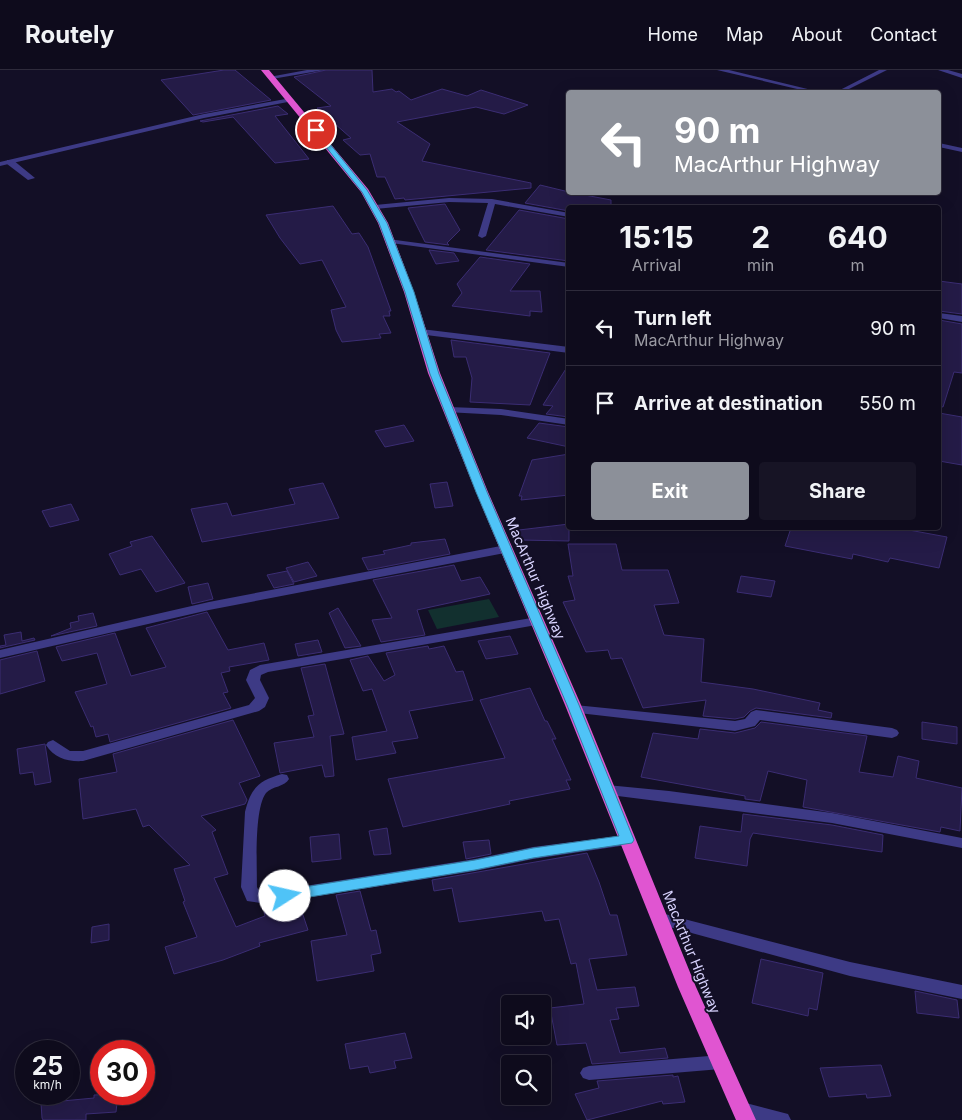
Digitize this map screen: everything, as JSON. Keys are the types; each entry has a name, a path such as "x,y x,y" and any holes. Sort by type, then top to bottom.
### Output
{"highway":[{"name":"MacArthur Highway","path":"268,74 350,172 375,207 391,241 434,374 506,549 575,709 687,987 744,1115"}],"street":[{"path":"268,74 321,70"},
{"path":"720,70 808,90"},
{"path":"843,90 884,70"},
{"path":"941,70 962,76"},
{"path":"0,164 204,116 291,100"},
{"path":"10,162 31,178"},
{"path":"421,332 566,350"},
{"path":"0,654 209,606 506,549"},
{"path":"53,745 66,756 83,756 254,708 260,704 262,698 253,680 255,673 265,668 537,621"},
{"path":"575,709 735,726 750,723 756,715 764,715 804,723 844,725 892,733"},
{"path":"282,780 267,786 259,792 254,808 249,887 253,897 267,898 475,865 533,853 627,840"},
{"path":"607,790 669,796 832,818 962,843"},
{"path":"661,919 850,969 962,992"},
{"path":"589,1073 721,1062"},
{"path":"744,1115 782,1120"}],"lane":[{"path":"941,145 962,150"},
{"path":"375,207 452,200 492,201 566,214"},
{"path":"482,236 492,201"},
{"path":"391,241 566,264"},
{"path":"941,316 962,319"},
{"path":"449,410 501,412 566,422"}],"green space":[{"path":"489,599 499,617 437,629 428,610"}],"building":[{"path":"235,70 271,100 193,115 161,80"},
{"path":"326,70 372,70 373,92 392,89 396,92 399,91 411,100 442,89 467,96 481,90 528,105 504,114 476,107 397,122 430,144 422,161 531,183 531,188 405,200 404,198 395,199 385,177 377,177 370,154 360,155 343,140 351,138 317,108 331,106 294,77"},
{"path":"278,106 288,114 275,116 309,159 275,163 233,117 200,121"},
{"path":"540,185 566,191 566,195 585,195 611,200 611,205 566,205 566,210 525,203"},
{"path":"445,204 460,230 447,243 449,245 425,242 408,208"},
{"path":"333,206 352,234 359,233 368,247 391,311 389,311 390,316 383,316 391,333 379,334 381,338 342,342 336,330 331,310 346,307 322,260 300,264 280,238 266,215"},
{"path":"519,210 566,218 566,261 486,250"},
{"path":"429,250 454,253 459,261 436,264"},
{"path":"480,257 530,264 510,291 540,291 542,312 530,311 530,316 452,306 462,293 457,284"},
{"path":"941,281 962,284 962,314 941,311"},
{"path":"941,320 962,324 962,373 954,372 943,407 941,406"},
{"path":"451,340 550,353 530,405 470,402 472,378 466,357 454,357"},
{"path":"566,369 566,417 546,414 553,406 543,405"},
{"path":"941,413 962,417 962,465 941,461"},
{"path":"539,423 566,427 566,446 527,438"},
{"path":"404,425 414,441 385,447 375,431"},
{"path":"566,454 566,495 521,500 522,496 519,496 532,460"},
{"path":"447,482 453,506 435,508 430,484"},
{"path":"323,483 339,518 202,542 191,509 227,503 232,516 295,504 289,489"},
{"path":"71,504 79,520 50,527 42,511"},
{"path":"566,524 566,530 569,530 569,541 520,540 519,530"},
{"path":"790,530 909,530 947,537 939,568 890,558 888,562 853,554 852,559 785,546"},
{"path":"152,536 185,583 156,592 141,569 120,575 109,554 132,546 130,542"},
{"path":"445,539 450,554 368,570 362,558 385,554 383,551 411,545 411,543"},
{"path":"568,544 616,544 622,570 668,570 679,603 654,605 664,635 704,639 701,682 753,689 820,703 818,710 832,713 831,718 756,708 744,717 735,719 703,716 706,700 643,708 622,658 611,659 608,650 586,652 563,602 575,600 568,576 573,576"},
{"path":"308,562 317,576 294,582 286,568"},
{"path":"454,565 461,581 480,577 490,594 417,610 425,635 381,642 372,620 392,618 373,580"},
{"path":"287,571 294,584 274,588 267,575"},
{"path":"741,576 775,581 771,597 737,592"},
{"path":"208,583 213,599 192,604 188,587"},
{"path":"338,608 361,646 345,648 329,613"},
{"path":"207,612 228,650 264,643 269,660 229,667 230,671 221,673 228,692 223,693 231,708 110,742 108,734 96,737 93,726 91,727 75,692 107,684 97,653 62,661 56,647 115,633 131,676 166,667 146,628"},
{"path":"93,613 97,626 51,636 71,628 70,623 79,621 78,616"},
{"path":"21,632 22,641 34,638 35,640 0,648 0,646 6,645 4,635"},
{"path":"510,636 518,654 486,659 478,641"},
{"path":"318,640 322,652 298,656 295,644"},
{"path":"428,646 429,649 444,646 456,672 463,671 473,700 409,711 418,738 392,742 396,753 356,760 352,737 387,731 372,689 363,691 350,660 368,656 384,681 395,675 386,653"},
{"path":"37,651 45,681 0,694 0,660"},
{"path":"325,664 344,734 330,736 334,776 325,777 322,765 280,773 274,743 314,737 308,716 314,715 301,668"},
{"path":"530,688 545,721 547,721 556,739 552,739 571,780 566,780 570,789 509,801 510,804 403,827 388,779 505,758 480,700"},
{"path":"233,720 260,776 239,783 247,800 245,804 201,816 216,830 212,832 228,874 214,878 236,927 265,916 264,912 299,903 308,930 259,943 260,946 223,960 174,974 165,947 197,937 183,902 185,901 174,869 190,865 149,825 143,827 136,809 83,819 79,779 117,772 113,754"},
{"path":"761,722 867,736 859,772 893,777 898,756 919,761 916,778 962,788 960,831 941,827 940,832 803,807 807,780 768,771 760,801 745,799 745,796 641,777 653,733 698,739 700,729 735,733 755,728"},
{"path":"922,722 957,727 957,744 922,739"},
{"path":"45,744 51,782 35,785 33,772 20,774 17,749"},
{"path":"743,814 832,825 883,835 882,852 753,833 750,839 747,866 695,858 700,826 741,832"},
{"path":"387,828 391,854 374,855 369,831"},
{"path":"339,834 341,859 312,862 310,837"},
{"path":"489,840 491,854 466,859 463,842"},
{"path":"587,853 610,915 617,915 627,955 589,959 597,990 635,987 639,1006 616,1008 619,1019 610,1020 620,1053 665,1048 668,1058 592,1064 586,1043 557,1045 551,1008 584,1004 576,963 571,964 559,919 545,921 542,911 459,922 452,888 434,891 432,880"},
{"path":"360,891 371,931 376,930 381,953 371,955 374,971 317,981 311,941 347,935 336,895"},
{"path":"109,924 109,940 91,943 92,927"},
{"path":"761,959 823,973 817,1010 809,1008 808,1016 752,1003"},
{"path":"915,991 957,1000 959,1018 917,1013"},
{"path":"405,1033 412,1058 394,1061 396,1068 370,1073 368,1066 350,1069 345,1044"},
{"path":"881,1065 891,1096 867,1098 866,1094 829,1097 820,1068"},
{"path":"673,1075 673,1077 678,1076 685,1102 663,1104 662,1101 587,1120 575,1094 599,1088 597,1081"},
{"path":"90,1098 90,1105 117,1105 116,1112 86,1114 86,1120 43,1120 41,1105 80,1105 80,1099"}],"route":[{"path":"285,896 475,865 574,846 627,840 573,705 434,374 409,292 383,223 365,192 316,130"}]}
